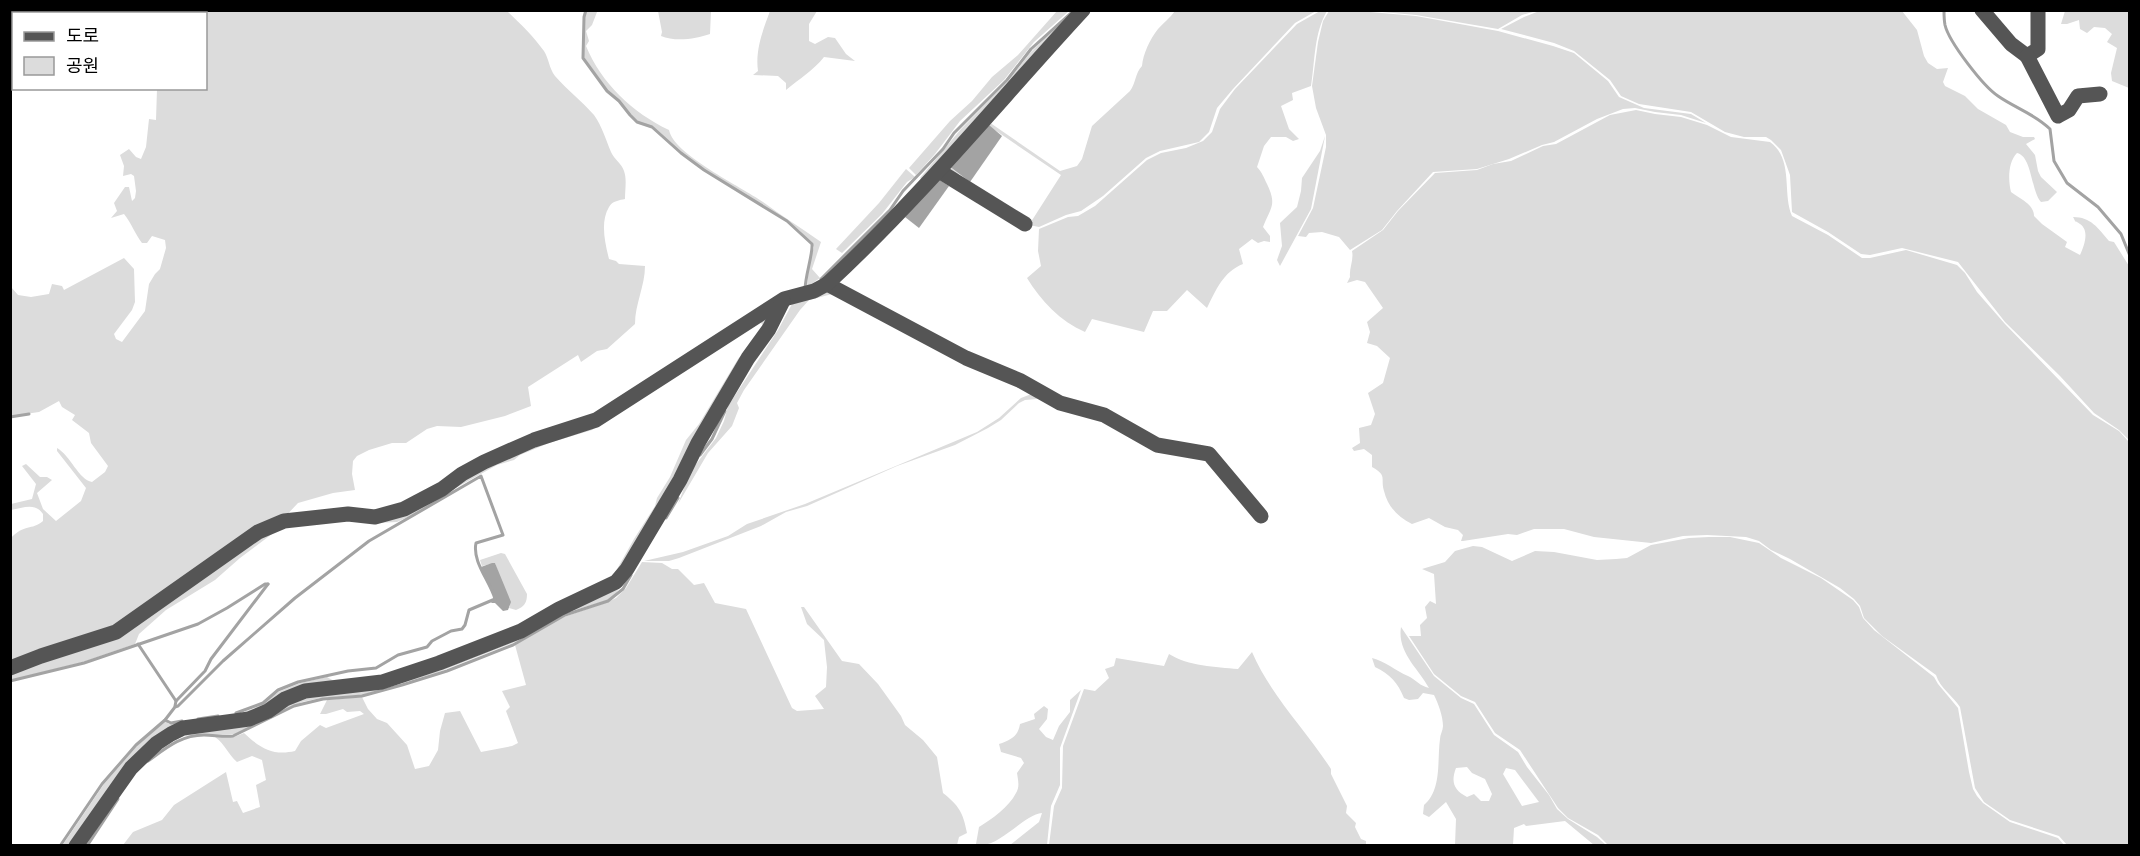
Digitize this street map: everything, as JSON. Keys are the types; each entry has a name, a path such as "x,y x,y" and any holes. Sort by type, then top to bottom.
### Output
{"street":[{"path":"10,668 116,632 258,532 272,525 284,521 348,514 375,517 387,515 427,498 484,462 534,440 596,420 784,298 814,291 828,284 900,215 1083,10"},
{"path":"1982,10 2011,44 2027,56 2058,116 2068,110 2078,96 2100,94"},
{"path":"2027,56 2038,49 2038,10"},
{"path":"939,171 1024,224"},
{"path":"828,284 966,358 1021,381 1060,403 1104,415 1157,445 1209,454 1261,516"},
{"path":"76,846 131,768 151,748 183,728 249,719 305,691 382,682 439,663 521,631 616,582 627,569 680,480 698,443 748,358 769,329 784,298"}],"green space":[{"path":"1542,10 1902,11 1917,30 1928,63 1937,69 1948,68 1943,82 1945,86 1965,96 1978,109 2006,125 2010,132 2023,137 2034,137 2035,139 2026,144 2035,155 2041,177 2057,192 2048,201 2041,202 2026,160 2017,153 2010,171 2011,192 2032,208 2034,216 2042,224 2067,242 2065,247 2080,255 2085,231 2073,217 2079,217 2094,224 2109,241 2114,242 2129,266 2129,440 2119,430 2094,413 2005,322 1958,262 1902,248 1870,255 1861,254 1792,212 1790,175 1781,150 1771,140 1766,137 1744,137 1725,132 1691,112 1639,104 1621,96 1610,80 1574,51 1554,43 1501,29"},
{"path":"149,11 507,11 544,51 555,76 594,115 602,128 612,155 623,168 625,199 610,205 606,213 604,233 609,259 619,264 645,266 635,324 607,349 597,351 581,362 578,355 528,387 531,406 505,416 461,427 437,426 427,429 406,443 392,443 357,456 353,461 352,474 355,490 333,493 298,503 281,521 123,626 11,667 10,539 20,531 43,521 43,514 36,508 11,510 11,504 32,499 36,484 22,466 26,464 40,477 52,480 37,493 43,509 56,521 81,501 86,488 57,448 83,477 92,482 105,472 108,466 91,443 89,433 72,420 75,415 62,407 59,401 39,412 11,416 11,287 18,295 31,297 49,294 52,284 62,286 64,290 124,258 134,269 135,302 132,310 114,334 116,339 122,342 145,311 149,284 160,269 166,248 165,240 152,236 147,243 142,243 124,214 111,218 117,211 114,203 125,187 129,187 132,201 136,191 134,176 131,174 123,176 124,166 120,155 129,149 141,159 146,147 149,119 156,120 157,90 207,90 207,12"},
{"path":"587,11 597,12 592,25 586,31 589,41 586,46 592,60 609,84 631,106 669,130 674,140 695,160 763,202 821,242 812,269 820,278 807,287 808,267 814,247 800,231 681,153 653,127 637,121 608,91 584,57 584,17"},
{"path":"658,11 711,11 710,34 685,39 661,36"},
{"path":"770,11 817,11 809,24 809,41 815,44 828,37 835,38 846,54 855,61 824,57 786,90 786,83 778,76 753,75 758,71 757,63 762,33"},
{"path":"1057,11 1069,11 1034,42 1004,80 960,121 916,175 909,168 950,121 972,101 992,77 1018,55"},
{"path":"1175,11 1316,11 1295,23 1233,89 1217,108 1209,132 1199,142 1160,151 1146,158 1103,196 1081,211 1039,227 1029,225 1061,175 989,126 949,166 959,174 958,176 946,168 986,120 1060,171 1077,166 1082,159 1092,126 1130,91 1152,37"},
{"path":"1320,11 1327,11 1317,38 1311,86 1292,93 1293,100 1281,106 1289,129 1299,139 1293,141 1286,137 1271,137 1264,146 1257,167 1272,197 1272,206 1263,227 1270,236 1270,242 1258,243 1252,239 1239,249 1243,264 1225,277 1207,308 1187,290 1167,311 1153,311 1144,332 1092,319 1085,332 1059,316 1038,295 1027,278 1041,266 1038,251 1039,229 1068,217 1078,216 1095,206 1147,160 1161,153 1186,148 1203,141 1212,132 1220,109 1235,89 1297,24"},
{"path":"1329,11 1416,16 1498,31 1553,46 1574,53 1608,81 1619,97 1644,108 1691,114 1706,123 1681,115 1635,108 1623,109 1597,119 1554,142 1509,159 1477,169 1433,172 1382,230 1350,250 1339,237 1322,232 1309,233 1306,237 1298,236 1313,208 1326,147 1326,135 1316,108 1312,86 1323,21"},
{"path":"1371,11 1536,11 1522,15 1498,29 1416,15"},
{"path":"2065,11 2129,11 2129,88 2112,81 2111,73 2117,48 2107,42 2112,34 2105,28 2094,27 2087,33 2080,29 2079,20 2061,24"},
{"path":"1073,13 925,182 920,178 961,129 1009,80 1030,53 1053,29"},
{"path":"1636,110 1681,117 1707,125 1731,137 1770,142 1777,149 1785,167 1792,216 1828,235 1862,258 1906,250 1957,265 2005,324 2093,415 2119,431 2129,442 2129,845 2067,845 2059,836 2010,820 1984,802 1975,788 1960,707 1940,684 1936,675 1882,636 1864,618 1860,606 1854,599 1840,588 1759,541 1746,537 1707,535 1683,536 1651,543 1594,537 1564,529 1534,529 1517,535 1508,534 1461,541 1463,535 1458,530 1445,527 1429,518 1412,524 1398,515 1391,507 1384,491 1382,475 1372,467 1372,455 1364,449 1354,451 1352,448 1360,443 1359,428 1371,425 1375,414 1368,393 1383,383 1390,358 1377,346 1367,343 1370,332 1367,322 1383,308 1365,282 1357,280 1347,283 1350,277 1352,251 1383,230 1435,173 1477,170 1511,161 1543,146 1556,144 1610,115"},
{"path":"1325,136 1311,209 1280,266 1277,260 1282,246 1280,223 1297,207 1302,178 1320,151"},
{"path":"906,169 915,177 907,182 882,214 842,253 836,249 879,203"},
{"path":"824,290 836,293 809,300 800,310 744,390 737,403 739,408 732,426 708,453 678,504 690,472 716,438 728,406 778,330 792,304"},
{"path":"765,316 769,318 769,323 691,448 680,475 621,574 615,580 525,626 531,620 612,578 655,506 686,440 699,424 738,359 763,327 760,320"},
{"path":"1034,393 1037,399 1019,403 1001,420 955,445 897,466 807,506 786,512 761,526 679,558 669,561 644,561 683,552 728,536 747,524 805,504 977,432 999,418 1021,398"},
{"path":"609,418 592,430 549,443 520,455 514,460 497,465 452,490 427,508 397,522 347,521 294,526 276,531 215,580 166,610 139,634 135,644 83,662 11,680 11,673 114,637 260,534 284,525 352,518 385,519 396,516 509,455 585,430"},
{"path":"1709,537 1730,537 1759,543 1781,558 1821,578 1853,600 1859,607 1863,618 1874,630 1934,677 1958,708 1973,789 1983,803 2010,822 2058,838 2064,845 1608,845 1598,835 1568,818 1558,808 1520,750 1495,733 1475,702 1461,696 1434,674 1409,636 1421,636 1420,625 1427,618 1425,607 1430,601 1436,604 1434,574 1422,569 1445,562 1455,551 1473,546 1482,547 1512,561 1535,551 1597,560 1616,559 1627,558 1651,545"},
{"path":"501,553 505,554 527,594 524,604 516,610 509,608 495,563 482,566 480,560"},
{"path":"642,562 662,563 672,569 678,569 694,585 704,583 715,603 746,609 792,708 797,711 824,709 815,696 826,687 827,667 824,640 807,624 801,607 804,607 842,661 859,664 878,684 905,725 923,740 937,757 943,793 960,810 967,833 959,837 957,845 123,845 133,832 162,820 174,805 226,772 233,802 237,801 243,813 260,807 256,785 266,780 262,760 252,756 237,762 215,737 234,737 244,733 267,750 295,751 301,741 320,725 326,728 364,714 360,711 347,712 343,709 320,714 327,700 362,697 368,709 377,719 387,723 407,745 415,769 429,766 438,750 445,713 460,711 481,752 518,743 506,711 510,707 502,691 526,685 515,645 561,618 616,598 626,588"},
{"path":"616,584 622,584 608,600 562,614 515,642 436,673 362,695 302,702 235,734 183,736 136,769 86,845 79,846 141,759 159,743 172,736 187,730 249,721 306,693 383,683 415,673 522,632 561,610"},
{"path":"1401,627 1434,676 1461,698 1474,704 1494,735 1518,752 1557,809 1606,845 1594,845 1565,821 1526,826 1524,824 1514,828 1513,845 1455,845 1456,819 1446,802 1429,817 1423,814 1424,805 1434,791 1438,775 1440,737 1443,726 1440,710 1434,695 1423,693 1418,699 1404,698 1393,679 1375,667 1372,658 1429,688 1405,652","holes":["1467,767 1472,773 1485,779 1492,794 1489,801 1481,801 1474,794 1467,797 1454,785 1456,768","1506,768 1515,770 1539,802 1522,806 1503,774"]},
{"path":"1252,652 1278,698 1331,769 1331,774 1347,806 1346,813 1356,823 1355,827 1361,839 1366,841 1366,845 1049,845 1054,806 1062,788 1063,746 1084,689 1095,691 1109,678 1105,669 1114,666 1116,658 1164,666 1169,654 1193,663 1238,669"},
{"path":"327,677 334,681 355,683 266,710 171,732 74,845 62,846 104,784 137,746 165,721 169,724 239,714 257,707 280,691 300,683"},
{"path":"1081,690 1060,748 1060,785 1051,806 1047,845 1010,845 1039,822 1042,813 1034,815 1001,838 984,845 976,844 979,827 1005,808 1016,793 1017,773 1024,763 1021,758 1001,752 999,744 1013,737 1020,724 1035,719 1034,714 1044,706 1048,709 1047,719 1039,729 1046,737 1053,740 1059,726 1070,712 1070,700"}],"shaded area":[{"path":"989,125 1002,136 970,182 949,166"},
{"path":"938,179 949,186 919,228 905,217"},
{"path":"495,563 511,602 508,610 503,611 495,603 491,603 495,598 481,567"}],"waterway":[{"path":"586,10 583,58 607,91 630,115 637,122 652,127 704,170 787,221 812,244 805,290"},
{"path":"1944,10 1948,33 1967,63 1998,96 2038,119 2050,129 2054,161 2067,183 2098,207 2121,234 2130,256"},
{"path":"821,279 890,210 903,191 943,149 954,133 1007,80 1031,49 1072,12"},
{"path":"700,455 712,439 725,411"},
{"path":"10,417 29,414"},
{"path":"60,846 102,784 136,745 165,720 175,707 223,661 295,598 369,541 481,476 503,535 476,543 475,550 495,599 469,610 462,629 451,631 432,641 427,647 398,655 376,668 348,671 298,682 278,690 263,703 236,713"},
{"path":"666,518 678,498"},
{"path":"148,761 174,743 188,737 233,736 294,706 323,699 362,696 447,671 513,645 565,615 608,601 623,589 631,575"},
{"path":"10,681 84,663 198,624 268,584"},
{"path":"175,706 176,701 205,671 211,659 268,584"},
{"path":"138,644 176,701"},
{"path":"198,719 218,716"},
{"path":"165,720 171,723 182,721"},
{"path":"87,846 118,799"}]}
